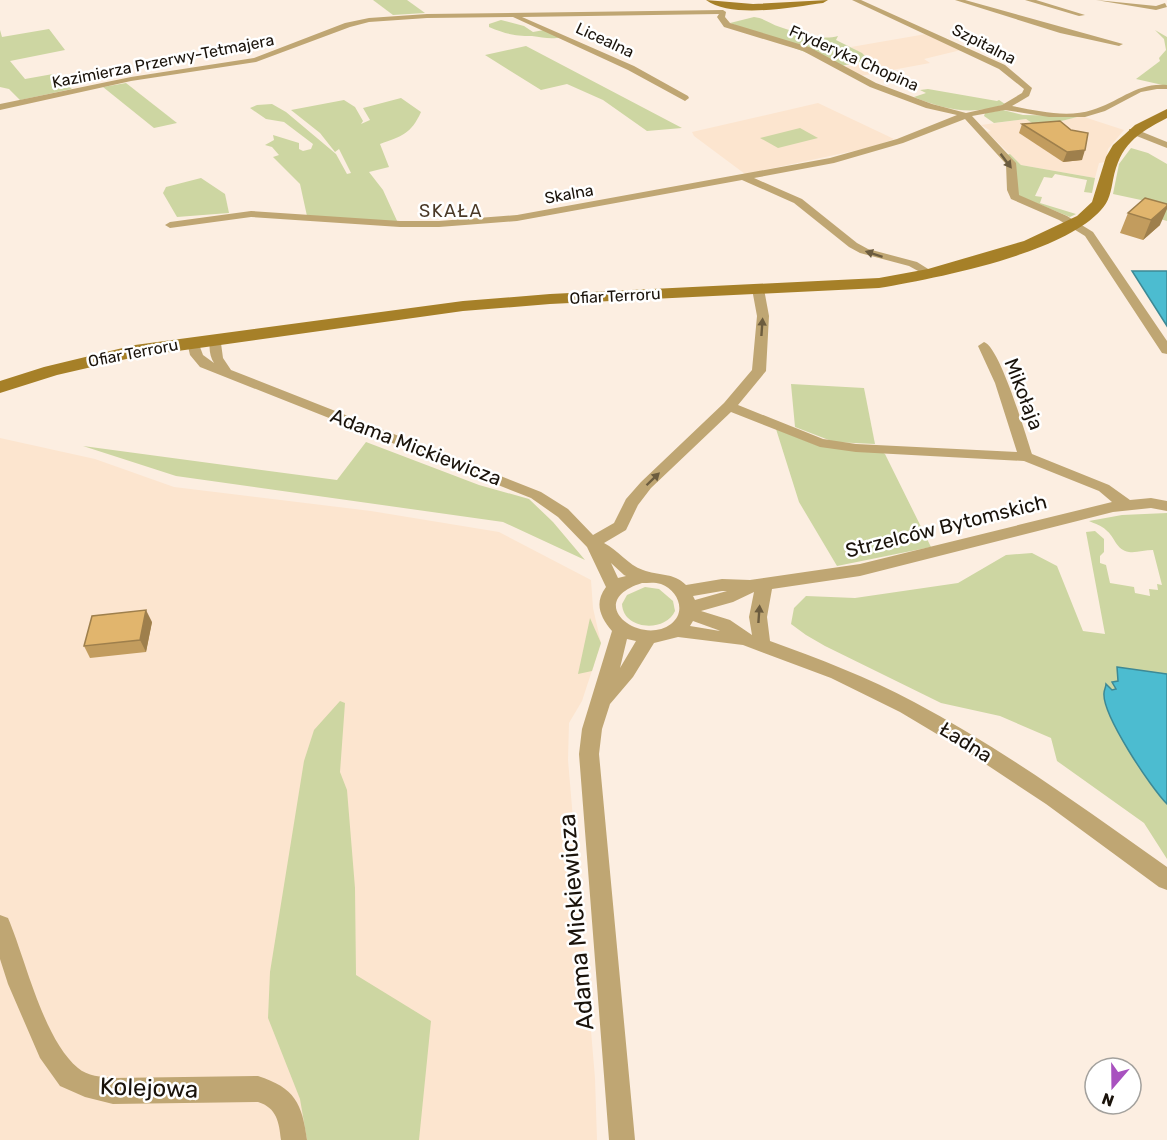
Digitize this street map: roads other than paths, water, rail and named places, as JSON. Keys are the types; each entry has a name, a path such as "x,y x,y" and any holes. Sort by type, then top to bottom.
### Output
{"street":[{"path":"711,0 734,6 755,7 823,0"},
{"name":"Szpitalna","path":"842,0 885,19 894,18"},
{"name":"Szpitalna","path":"855,0 1011,73 1029,90 1005,107 966,115"},
{"path":"958,0 1063,31 1119,44"},
{"path":"1028,0 1081,15"},
{"path":"1099,0 1156,8 1165,5"},
{"path":"723,12 734,6"},
{"name":"Kazimierza Przerwy-Tetmajera","path":"0,107 131,79 254,60 343,27 369,20 511,14 723,12"},
{"name":"Fryderyka Chopina","path":"723,12 721,17 727,25 806,49 873,85 929,106 966,115"},
{"name":"Licealna","path":"511,14 631,68 685,98"},
{"name":"Szpitalna","path":"1005,107 1026,112 1089,114 1153,85 1167,87"},
{"name":"Ofiar Terroru","path":"0,387 99,359 193,342 482,304 879,282 929,274 1029,245 1076,225 1097,206 1114,150 1132,131 1167,113"},
{"path":"966,115 1011,163 1012,190 1015,197 1086,231 1167,350"},
{"name":"Skalna","path":"170,225 251,214 367,223 439,224 490,220 575,208 831,161 911,137 966,115"},
{"path":"1132,131 1167,145"},
{"path":"743,177 798,201 859,248 913,264 929,274"},
{"path":"592,543 620,526 631,503 646,484 729,406 759,371 763,316 758,289"},
{"path":"216,339 217,358 227,373"},
{"name":"Adama Mickiewicza","path":"193,342 193,350 200,361 536,495 563,513 592,543 614,587"},
{"name":"Mikołaja","path":"984,346 1002,384 1026,458"},
{"path":"729,406 819,443 856,448 1026,458 1104,488 1126,506"},
{"name":"Strzelców Bytomskich","path":"687,604 728,598 757,585 860,570 1078,515 1126,506 1159,504 1167,497"},
{"name":"Adama Mickiewicza","path":"592,543 607,551 630,572 642,576"},
{"path":"642,576 662,579 687,604 683,624 676,630 648,637 621,630 609,617 606,611 606,598 614,587 631,578 642,576"},
{"path":"754,642 758,617 757,585"},
{"name":"Ładna","path":"687,604 754,642 873,689 946,729 1053,798 1167,880"},
{"name":"Adama Mickiewicza","path":"621,630 592,729 589,754 622,1140"},
{"name":"Ładna","path":"676,630 754,642"},
{"name":"Adama Mickiewicza","path":"602,701 627,672 648,637"},
{"name":"Kolejowa","path":"0,926 45,1044 56,1063 69,1077 89,1087 113,1091 258,1089 275,1094 286,1104 291,1117 294,1140"}],"water":[{"path":"1132,271 1167,271 1167,326"},
{"path":"1117,667 1167,674 1167,804 1129,751 1105,703 1106,684 1112,690 1116,689 1112,682 1118,681"}],"district":[{"name":"SKAŁA","path":"451,211"}]}
